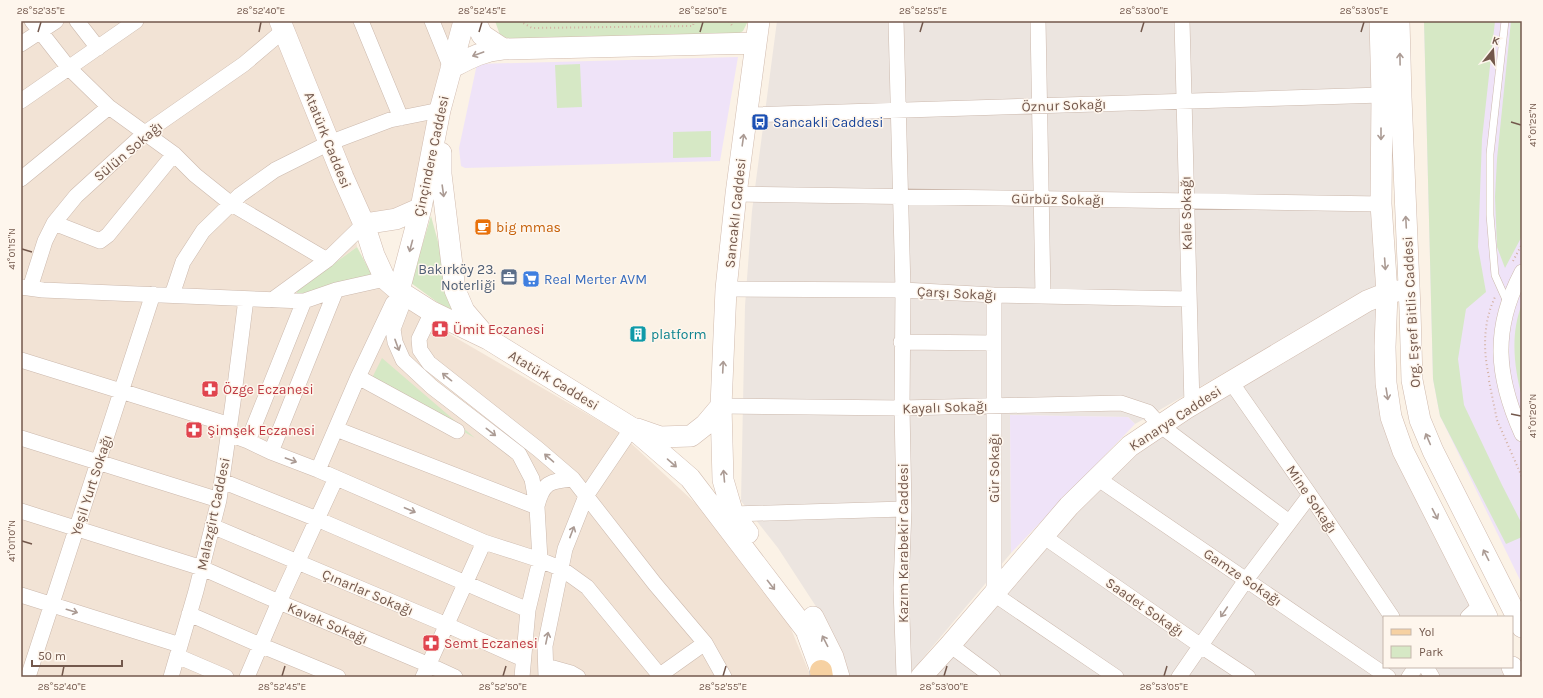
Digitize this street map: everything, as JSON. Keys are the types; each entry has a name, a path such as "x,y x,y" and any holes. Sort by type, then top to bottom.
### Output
{"main road":[{"name":"Çinçindere Caddesi","path":"397,288 421,208 440,110 464,21"},
{"path":"474,21 482,35 503,49"},
{"name":"Sancaklı Caddesi","path":"733,514 723,480 721,406 726,289 736,194 759,21"},
{"name":"Org. Eşref Bitlis Caddesi","path":"1380,21 1382,95 1381,204 1387,293 1385,347 1386,383 1391,416 1403,451 1479,613"},
{"name":"Org. Eşref Bitlis Caddesi","path":"1399,21 1412,380 1420,420 1433,451 1522,627"},
{"name":"Atatürk Caddesi","path":"282,26 343,177 364,224 374,255 397,288 432,312 488,339 632,428 690,478 806,630 826,676"},
{"path":"452,68 475,55 489,50 756,43"},
{"path":"440,110 441,174 455,290 464,311 488,339"},
{"path":"364,224 396,219 421,208"},
{"name":"Kanarya Caddesi","path":"921,677 1069,506 1130,446 1231,382 1367,301 1387,293 1409,289"},
{"path":"632,428 660,437 691,436 705,425 721,406"},
{"name":"Atatürk Caddesi","path":"733,514 812,615 833,657 826,676"},
{"path":"1512,668 1517,677"}],"street":[{"path":"21,44 36,27 56,21"},
{"path":"77,21 98,48"},
{"path":"21,101 136,21"},
{"path":"361,21 401,118"},
{"path":"432,21 452,68"},
{"name":"Kazım Karabekir Caddesi","path":"896,21 903,290 902,408 904,509 901,588 904,677"},
{"path":"1038,21 1044,296"},
{"name":"Kale Sokağı","path":"1182,21 1188,299 1192,406"},
{"name":"Sülün Sokağı","path":"26,288 54,223 76,196 145,133 244,64 282,26"},
{"path":"36,27 68,68 109,107 174,154 195,175 230,203 327,260"},
{"name":"Öznur Sokağı","path":"746,115 1382,95"},
{"path":"21,179 109,107"},
{"path":"172,295 183,262 203,231 230,203 275,170 329,143 390,120 440,110"},
{"path":"54,223 100,241 108,234 174,154"},
{"name":"Gürbüz Sokağı","path":"736,194 1381,204"},
{"path":"272,300 327,260 364,224"},
{"path":"1522,272 1508,304 1500,342 1505,384 1510,403 1522,434"},
{"path":"26,288 304,301 336,290 397,288"},
{"path":"318,470 397,288"},
{"path":"397,288 393,329 395,342 403,360 432,387 519,454 532,479 537,507 540,560 528,610 522,677"},
{"name":"Çarşı Sokağı","path":"726,289 903,290 994,295 1188,299"},
{"path":"271,452 336,290"},
{"name":"Yeşil Yurt Sokağı","path":"28,677 153,294"},
{"name":"Gür Sokağı","path":"994,295 994,594"},
{"name":"Malazgirt Caddesi","path":"171,677 202,568 219,500 246,299"},
{"path":"248,441 304,301"},
{"path":"432,312 419,339 420,350 429,363 573,478 655,584 705,644 724,677"},
{"path":"902,342 994,343"},
{"path":"21,360 121,391 229,430 271,452 318,470 484,542 540,560 562,569 587,587 661,676 705,644"},
{"path":"358,377 457,431"},
{"name":"Mine Sokağı","path":"1231,382 1310,495 1391,616"},
{"name":"Kayalı Sokağı","path":"721,406 902,408 1121,403 1148,412 1161,426 1289,522"},
{"path":"336,428 537,507"},
{"path":"573,676 546,672 546,646 566,549 586,496 632,428"},
{"path":"21,438 219,500"},
{"path":"247,677 279,602 336,478"},
{"path":"537,507 541,492 547,485 556,481 573,478"},
{"name":"Gamze Sokağı","path":"1097,478 1388,677"},
{"path":"222,481 317,519 528,610"},
{"path":"1179,677 1246,580 1310,495"},
{"path":"733,514 904,509"},
{"name":"Kavak Sokağı","path":"21,510 202,568 279,602 426,671 456,677"},
{"name":"Çınarlar Sokağı","path":"212,526 447,625 523,660"},
{"name":"Saadet Sokağı","path":"1043,536 1248,677"},
{"path":"426,671 484,542"},
{"path":"994,594 1116,677"},
{"path":"21,595 179,651 226,677"},
{"path":"189,614 338,677"},
{"path":"950,645 993,677"},
{"path":"1410,677 1415,668"},
{"path":"1427,668 1432,677"}],"lane":[{"path":"1505,21 1490,154 1490,215 1495,275 1508,304"}],"path":[{"path":"520,21 532,28 693,26 694,21"}],"shaded area":[{"path":"21,21 274,21 353,217 357,247 297,290 374,279 451,335 620,433 708,515 789,624 811,677 21,677"},
{"path":"289,21 455,21 414,205 365,216"},
{"path":"777,21 1372,21 1379,284 1135,424 1128,417 1010,415 1011,553 907,677 845,677 830,628 778,548 741,501 745,306 752,211"},
{"path":"1424,21 1522,21 1522,584 1440,416 1433,379"},
{"path":"738,57 720,161 465,168 461,166 459,148 477,64"},
{"path":"1380,306 1383,418 1481,616 1383,616 1383,668 1506,668 1510,677 932,677 1118,466 1199,407"},
{"path":"1010,415 1128,417 1135,424 1011,553"}],"green space":[{"path":"495,21 748,21 743,31 733,37 514,41 500,35"},
{"path":"1424,21 1495,21 1482,139 1478,247 1486,292 1466,309 1458,359 1464,405 1522,524 1522,537 1506,544 1440,416 1433,379"},
{"path":"1511,21 1522,21 1522,236 1505,268 1497,247 1495,197 1497,159"},
{"path":"580,64 582,107 557,108 555,65"},
{"path":"711,131 711,157 673,158 673,132"},
{"path":"431,216 449,282 464,319 452,313 411,283"},
{"path":"357,247 374,279 298,294 296,291"},
{"path":"1522,304 1522,397 1514,350 1518,315"},
{"path":"382,358 475,438 371,380"}],"place":[{"name":"Sancakli Caddesi","path":"760,122"},
{"name":"big mmas","path":"483,227"},
{"name":"Bakırköy 23. Noterliği","path":"509,277"},
{"name":"Real Merter AVM","path":"531,279"},
{"name":"Ümit Eczanesi","path":"440,329"},
{"name":"platform","path":"638,334"},
{"name":"Özge Eczanesi","path":"210,389"},
{"name":"Şimşek Eczanesi","path":"194,430"},
{"name":"Semt Eczanesi","path":"431,643"}]}
